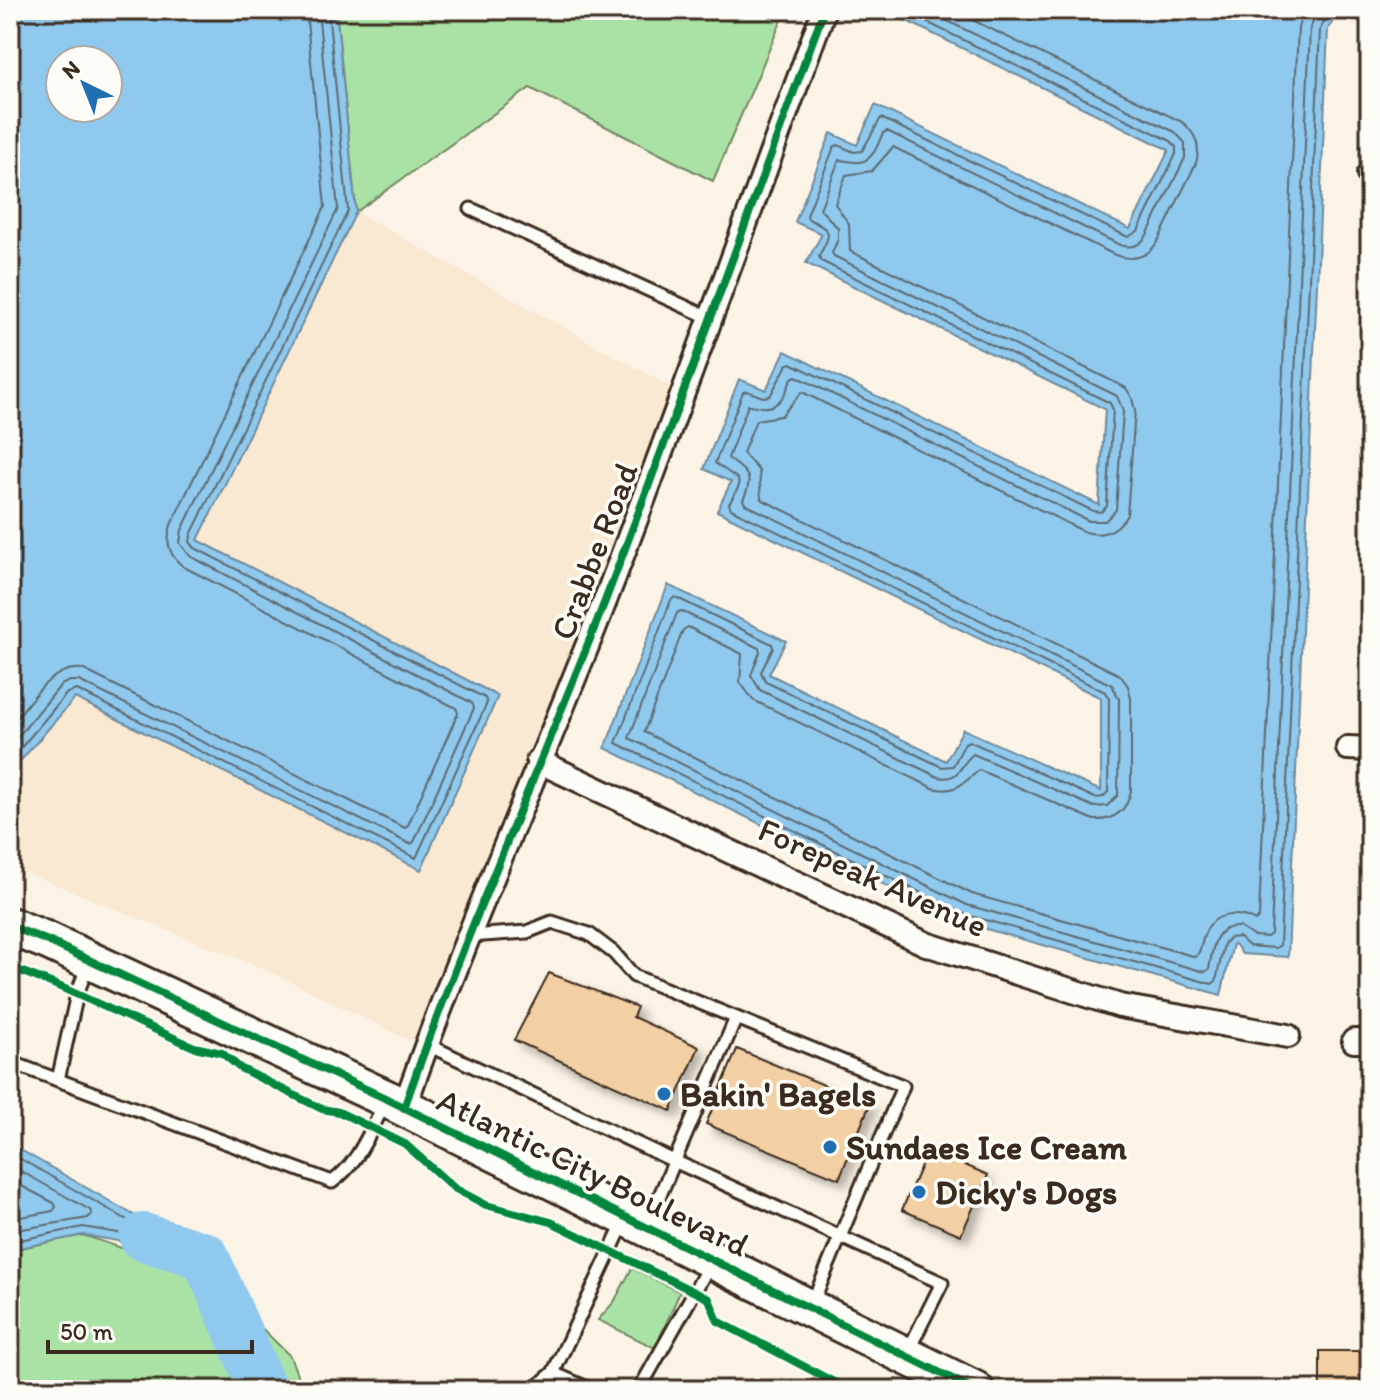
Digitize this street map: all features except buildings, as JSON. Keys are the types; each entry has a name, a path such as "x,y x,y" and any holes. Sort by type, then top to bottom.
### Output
{"main road":[{"name":"Atlantic City Boulevard","path":"10,926 395,1103 975,1390"}],"street":[{"name":"Crabbe Road","path":"395,1103 426,1044 604,602 824,10"},
{"name":"Forepeak Avenue","path":"538,761 926,944 1120,1006 1288,1036"}],"lane":[{"path":"471,209 710,318"},
{"path":"470,936 527,932 552,922 589,934 614,953 634,976 903,1086 842,1238 810,1308"},
{"path":"58,1080 77,994 90,961"},
{"path":"533,1390 553,1373 674,1161 736,1018"},
{"path":"426,1044 942,1283 906,1355"},
{"path":"10,1062 332,1182 344,1173 395,1103"},
{"path":"639,1390 712,1260"},
{"path":"553,1373 592,1390"}],"shaded area":[{"path":"356,212 687,396 429,1050 271,972 10,866 10,773 74,698 421,869 498,696 197,540"}],"green space":[{"path":"336,10 786,10 713,181 530,88 356,212"},
{"path":"83,1235 211,1278 290,1356 303,1390 10,1390 10,1250"},
{"path":"632,1268 680,1292 655,1348 598,1320 614,1302"}],"water":[{"path":"10,10 336,10 356,212 198,540 498,696 421,870 75,698 10,773"},
{"path":"903,10 1340,10 1328,29 1288,957 1242,954 1233,944 1221,995 961,922 605,748 668,585 786,641 769,674 946,761 963,729 1101,791 1101,698 717,511 731,482 704,469 739,379 766,390 785,351 1099,505 1105,409 806,263 822,234 795,222 831,133 857,145 875,105 1130,229 1169,150 899,17"},
{"path":"19,1149 205,1256 83,1235 10,1250 10,1151"}],"waterway":[{"path":"143,1237 205,1256 263,1390"}],"cycle path":[{"path":"404,1108 477,917 605,601 824,10"},
{"path":"10,926 387,1099 975,1390"},
{"path":"10,967 194,1047 222,1053 240,1068 322,1109 339,1112 405,1144 454,1188 486,1205 551,1222 709,1299 718,1321 849,1390"}],"place":[{"name":"Bakin' Bagels","path":"664,1094"},
{"name":"Sundaes Ice Cream","path":"830,1147"},
{"name":"Dicky's Dogs","path":"919,1192"}]}
